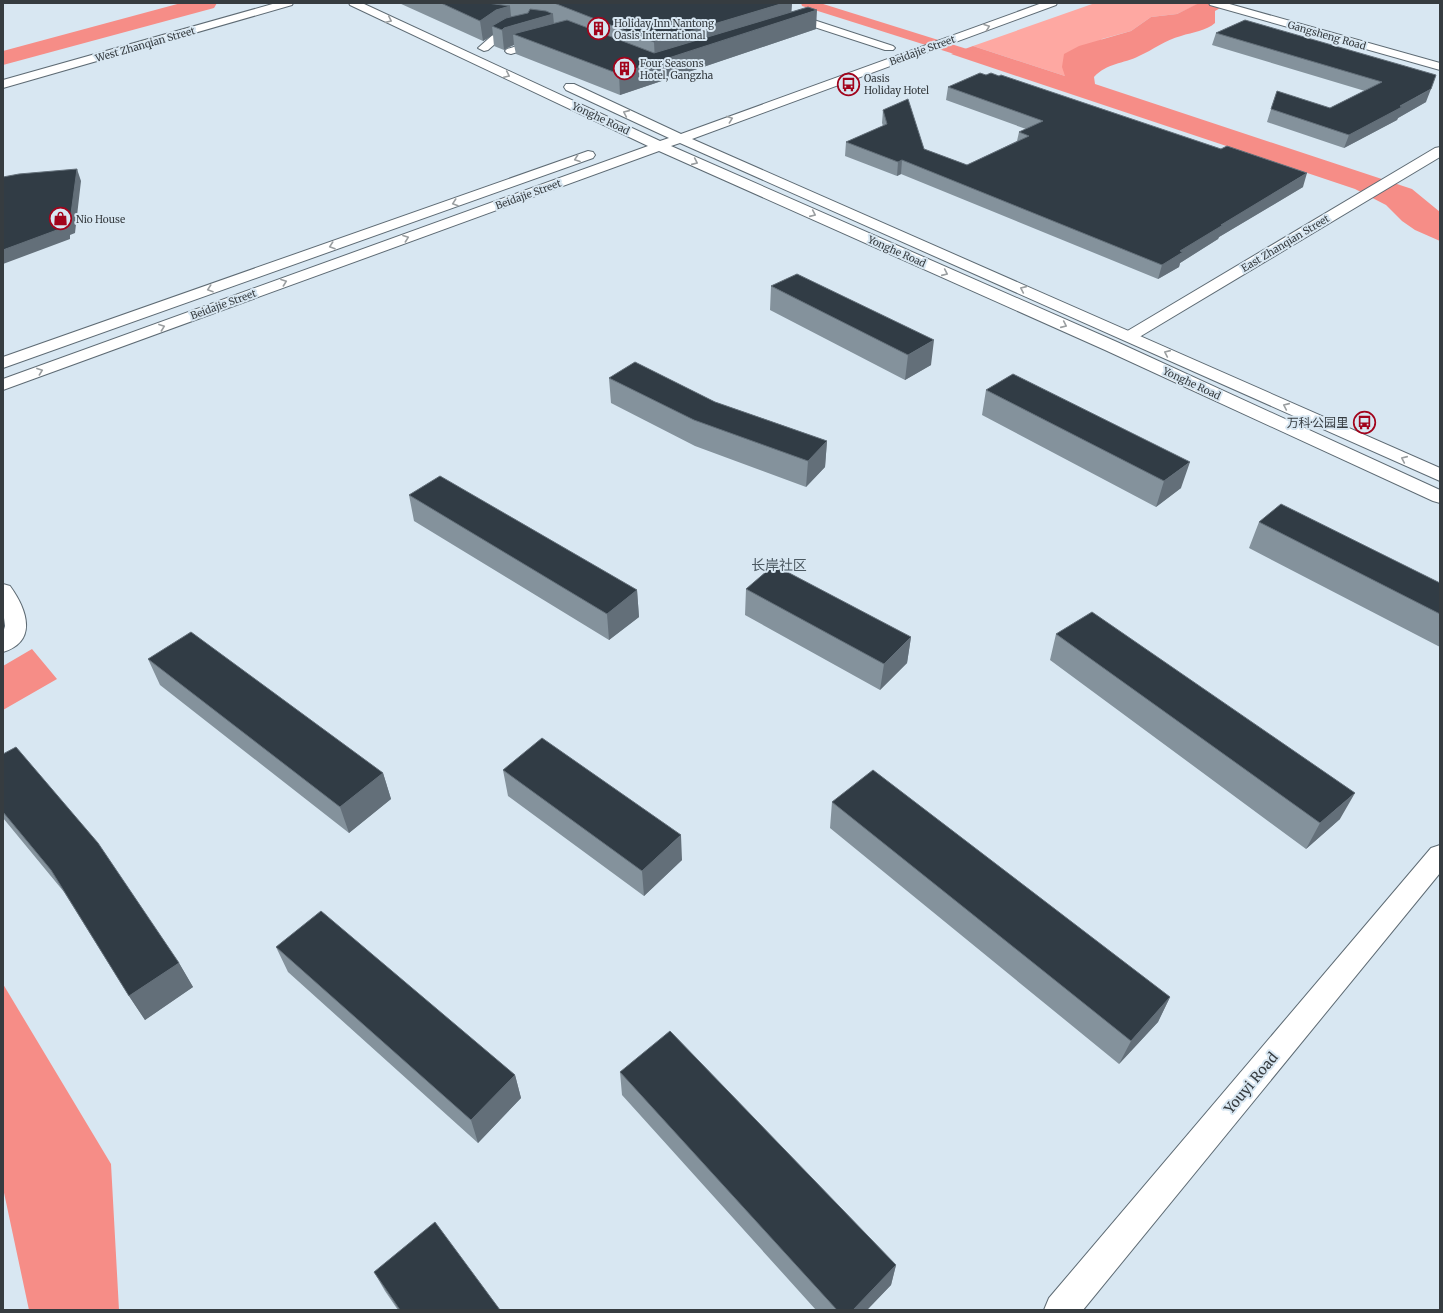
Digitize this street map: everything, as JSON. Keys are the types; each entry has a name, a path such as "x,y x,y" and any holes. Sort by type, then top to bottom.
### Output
{"main road":[{"name":"West Zhanqian Street","path":"3,84 288,3"},
{"name":"Yonghe Road","path":"354,3 659,146 1111,346 1440,497"},
{"path":"750,3 807,21"},
{"name":"Beidajie Street","path":"3,385 659,146 678,131 926,49 1052,3"},
{"name":"Gangsheng Road","path":"1214,3 1440,67"},
{"path":"785,28 807,21"},
{"name":"Beidajie Street","path":"807,21 895,46 874,53"},
{"path":"510,22 542,31"},
{"path":"515,29 542,31 512,56 480,46 500,34 515,29"},
{"name":"Yonghe Road","path":"562,84 662,129 678,131 1440,475"},
{"path":"620,144 662,129"},
{"name":"East Zhanqian Street","path":"1130,336 1440,151"},
{"name":"Beidajie Street","path":"3,363 598,152"},
{"path":"3,591 17,618 16,629 8,641 3,644"},
{"name":"Youyi Road","path":"1061,1310 1440,856"}],"shaded area":[{"path":"1095,3 1198,4 1177,14 1151,17 1131,31 1102,39 1065,76 973,46"},
{"path":"1199,3 1229,3 1215,11 1215,23 1211,26 1203,30 1170,40 1133,59 1104,69 1094,77 1095,84 1412,189 1440,212 1440,241 1415,230 1402,221 1386,205 1355,189 951,54 973,46 1065,76 1062,67 1064,54 1079,46 1131,31 1151,17 1177,14"},
{"path":"32,649 57,679 3,710 3,666"},
{"path":"3,984 111,1164 119,1310 29,1310 3,1188"}],"building":[{"path":"441,3 487,3 510,6 496,10 480,21"},
{"path":"554,3 784,3 654,42"},
{"path":"808,7 817,10 619,74 513,34 567,20 654,53"},
{"path":"530,9 546,11 553,14 504,28 502,30 492,26 506,18 528,13"},
{"path":"1245,20 1436,75 1431,89 1400,106 1402,107 1349,135 1271,109 1277,91 1330,108 1382,82 1216,33"},
{"path":"980,73 986,75 991,73 999,76 1001,75 1221,149 1227,146 1307,173 1180,251 1183,252 1162,265 902,160 898,162 846,142 887,124 883,110 908,99 924,149 967,165 1029,136 1019,132 1043,121 948,87"},
{"path":"77,169 70,221 65,223 65,227 3,250 3,177 19,174"},
{"path":"797,274 934,340 908,355 771,286"},
{"path":"635,362 715,402 827,441 808,461 694,420 609,378"},
{"path":"1013,374 1190,462 1164,481 986,390"},
{"path":"440,476 637,590 607,614 409,495"},
{"path":"1281,504 1440,583 1440,614 1259,522"},
{"path":"774,565 911,637 884,664 746,589"},
{"path":"1092,612 1355,793 1320,823 1056,634"},
{"path":"191,632 383,773 340,807 148,659"},
{"path":"542,738 681,835 642,871 503,770"},
{"path":"16,747 98,843 179,963 129,996 51,870 3,812 3,754"},
{"path":"873,770 1170,997 1131,1041 832,802"},
{"path":"321,911 515,1075 471,1120 276,947"},
{"path":"670,1031 896,1265 853,1310 837,1310 620,1072"},
{"path":"435,1222 500,1310 400,1310 374,1272"}],"waterway":[{"path":"3,58 206,3"},
{"path":"807,3 994,62"}],"place":[{"name":"Holiday Inn Nantong Oasis International","path":"599,29"},
{"name":"Four Seasons Hotel, Gangzha","path":"625,69"},
{"name":"Oasis Holiday Hotel","path":"848,84"},
{"name":"Nio House","path":"60,219"},
{"name":"万科·公园里","path":"1364,423"}],"district":[{"name":"长岸社区","path":"779,565"}]}
